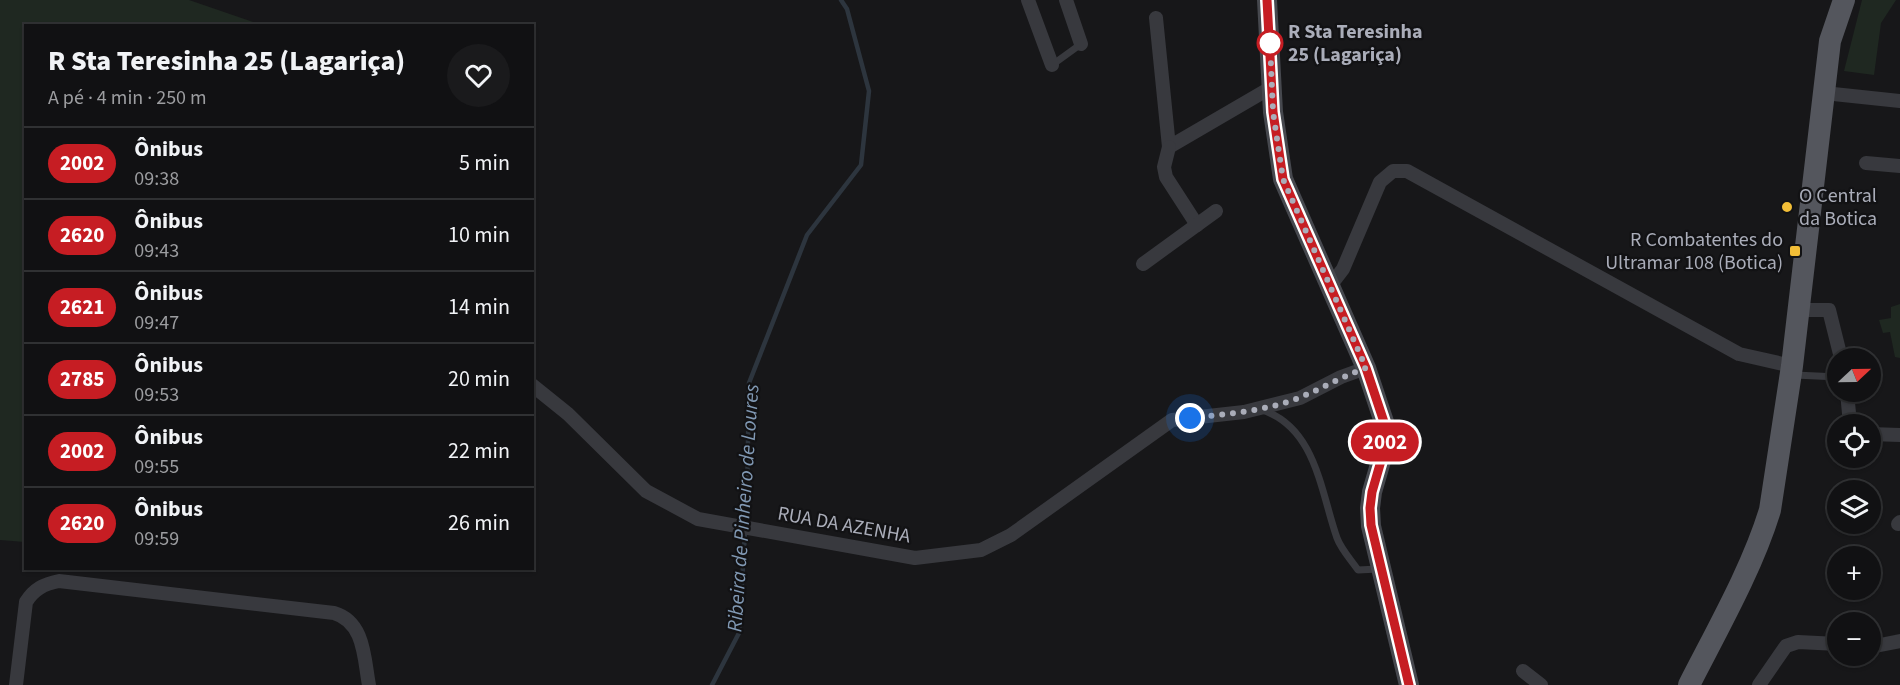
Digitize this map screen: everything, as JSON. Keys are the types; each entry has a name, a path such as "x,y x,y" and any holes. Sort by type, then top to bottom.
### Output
{"main road":[{"path":"1267,0 1273,112 1283,179 1366,368 1386,428 1385,447 1370,508 1371,525 1408,685"},
{"path":"1689,685 1763,533 1774,487 1792,370 1830,41 1844,0"}],"street":[{"path":"1028,0 1052,65"},
{"path":"1066,0 1081,44"},
{"path":"1156,18 1169,147 1164,167 1166,177 1197,225"},
{"path":"1169,147 1272,87"},
{"path":"1824,93 1900,101"},
{"path":"1866,164 1900,166"},
{"path":"1330,286 1344,269 1380,182 1392,171 1407,171 1738,354 1792,370"},
{"path":"1143,264 1216,211"},
{"path":"1799,310 1829,310 1838,348"},
{"name":"RUA DA AZENHA","path":"534,387 568,414 646,491 698,519 915,558 981,550 1011,535 1172,420 1257,409 1300,398 1341,377 1366,368"},
{"path":"1881,434 1900,435"},
{"path":"16,685 26,602 32,592 59,581 345,616 359,633 369,685"},
{"path":"1881,645 1900,641"},
{"path":"1759,685 1786,646 1798,642 1827,643"},
{"path":"1523,670 1541,685"}],"lane":[{"path":"1052,65 1081,44"},
{"path":"1792,370 1827,375"},
{"path":"1257,409 1281,419 1300,437 1311,456 1338,541 1358,570 1380,568"}],"shaded area":[{"path":"0,0 189,0 259,24 24,24 24,542 0,540"},
{"path":"1862,0 1896,0 1881,23 1874,75 1844,71"},
{"path":"1900,304 1900,358 1895,357 1890,332 1883,333 1879,320 1891,318 1891,307"}],"waterway":[{"name":"Ribeira de Pinheiro de Loures","path":"712,685 739,633 747,499 749,383 807,235 861,165 869,91 847,9 841,0"}],"bus line":[{"name":"2002","path":"1267,0 1273,112 1283,179 1366,368 1386,428 1385,447 1372,492 1371,525 1409,685"}],"place":[{"name":"R Sta Teresinha 25 (Lagariça)","path":"1270,43"},
{"name":"O Central da Botica","path":"1787,207"},
{"name":"R Combatentes do Ultramar 108 (Botica)","path":"1795,251"}],"route":[{"path":"1190,418 1244,412 1300,398 1341,377 1366,368 1283,179 1273,112 1270,43"}]}
